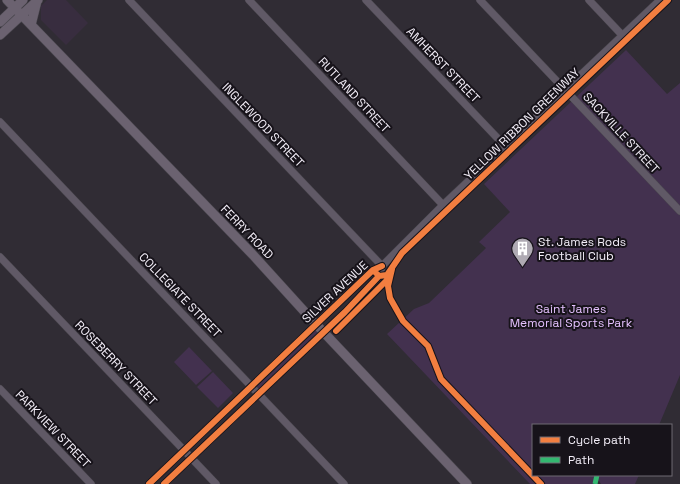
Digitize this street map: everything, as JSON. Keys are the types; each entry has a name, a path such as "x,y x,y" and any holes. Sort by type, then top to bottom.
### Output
{"main road":[{"name":"FERRY ROAD","path":"7,0 254,256 467,484"},
{"path":"0,22 23,0"},
{"path":"0,36 37,1"},
{"path":"31,25 37,1"}],"street":[{"name":"INGLEWOOD STREET","path":"129,0 382,266"},
{"name":"RUTLAND STREET","path":"249,0 443,205"},
{"name":"AMHERST STREET","path":"366,0 505,146"},
{"name":"SACKVILLE STREET","path":"480,0 680,211"},
{"path":"589,0 622,35"},
{"name":"SILVER AVENUE","path":"149,484 373,270 382,266 443,205 660,0"},
{"name":"COLLEGIATE STREET","path":"0,122 344,484"},
{"name":"ROSEBERRY STREET","path":"0,257 216,484"},
{"name":"SILVER AVENUE","path":"164,484 324,332 378,276 382,266"},
{"name":"PARKVIEW STREET","path":"0,389 90,484"}],"shaded area":[{"path":"47,0 66,0 88,23 66,45 41,20 41,6"}],"green space":[{"name":"Saint James Memorial Sports Park","path":"626,50 667,94 680,83 680,375 659,424 532,424 532,476 639,476 635,484 601,484 599,481 595,484 530,484 387,334 414,309 429,303 483,251 486,248 479,242 510,212 484,184"},
{"path":"316,324 324,332 258,394 251,386"},
{"path":"189,347 212,371 196,385 174,362"},
{"path":"213,372 233,393 218,408 197,387"}],"marked path":[{"path":"595,484 597,476"}],"cycle path":[{"name":"YELLOW RIBBON GREENWAY","path":"373,270 379,276 387,275 402,253 668,0"},
{"path":"149,484 373,270 382,266"},
{"path":"392,269 388,286 390,298 403,321 428,346 441,379 532,475"},
{"path":"164,484 345,312 379,276"},
{"path":"336,331 389,278"},
{"path":"533,476 541,484"}],"place":[{"name":"St. James Rods Football Club","path":"522,268"}]}
